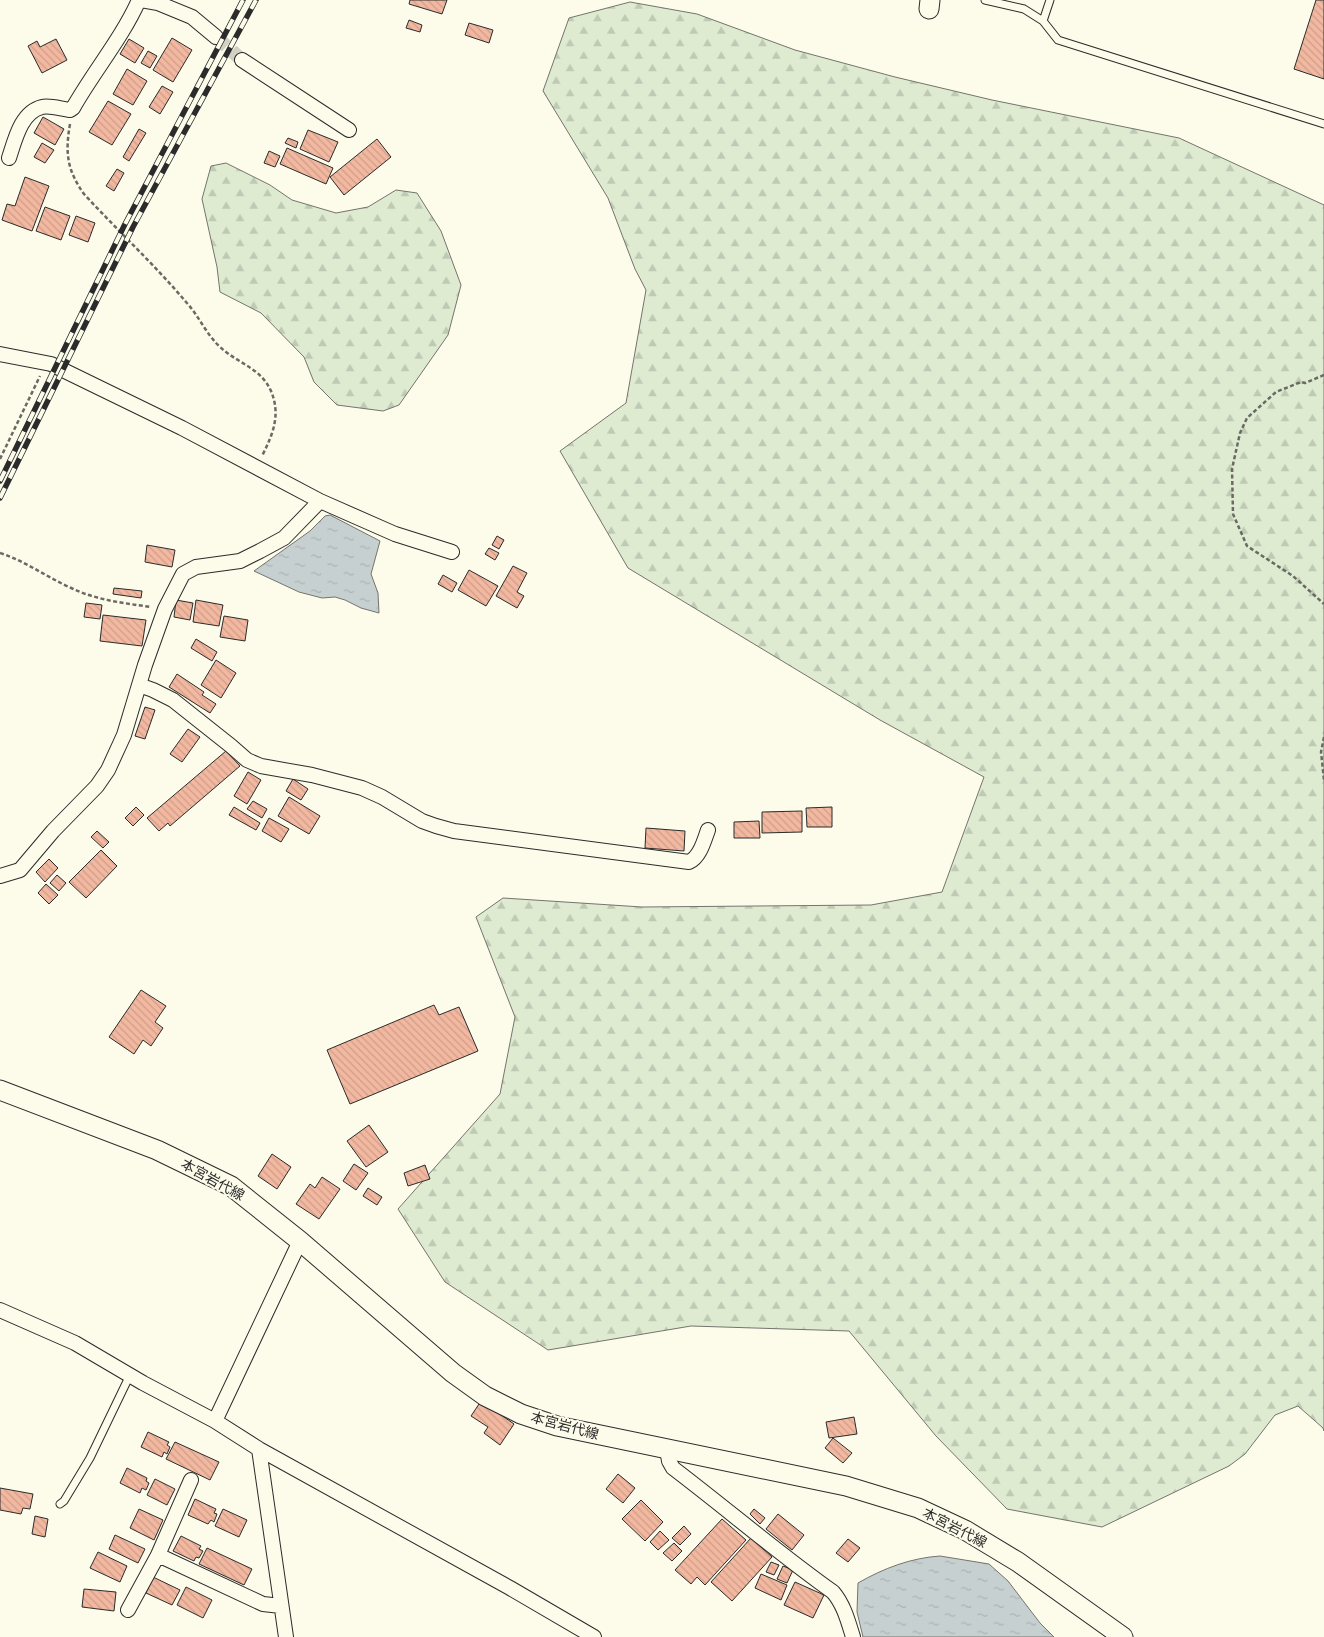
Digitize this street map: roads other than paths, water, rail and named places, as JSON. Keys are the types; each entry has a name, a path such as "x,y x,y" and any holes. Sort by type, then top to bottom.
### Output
{"main road":[{"name":"本宮岩代線","path":"0,1090 158,1150 231,1186 300,1241 439,1361 486,1396 521,1414 557,1426 846,1486 918,1508 964,1530 1018,1562 1123,1637"}],"street":[{"path":"9,158 24,120 33,111 43,107 70,110 73,108 100,68 140,0 158,3 192,17 216,37"},
{"path":"242,60 349,130"},
{"path":"0,354 44,363 67,372 182,428 320,502 395,534 452,552"},
{"path":"0,876 20,870 53,831 97,786 108,770 124,735 165,609 183,574 196,566 240,561 260,551 284,538 320,502"},
{"path":"139,685 173,700 246,760 268,768 312,775 362,788 382,797 422,821 454,831 689,862 698,855 708,830"},
{"path":"215,1421 300,1241"},
{"path":"0,1310 75,1343 215,1421 259,1449 510,1588 594,1637"},
{"path":"259,1449 286,1637"},
{"path":"667,1449 668,1461 673,1468 741,1520 775,1550 833,1592 846,1612 853,1637"},
{"path":"128,1610 158,1555 191,1480"},
{"path":"158,1555 263,1604 281,1606"}],"lane":[{"path":"986,0 1024,10 1044,21 1058,40 1324,124"},
{"path":"1044,21 1050,0"},
{"path":"60,1504 64,1501 90,1458 130,1375"}],"water":[{"path":"330,515 380,541 371,574 378,593 379,613 335,597 322,598 299,592 254,571 310,531 325,516"},
{"path":"940,1556 989,1564 1008,1581 1040,1623 1054,1637 863,1637 857,1612 858,1583 898,1565"}],"tunnel":[{"path":"216,37 242,60"}],"railway":[{"path":"0,481 125,224 243,0"},
{"path":"0,498 133,227 256,0"}]}
